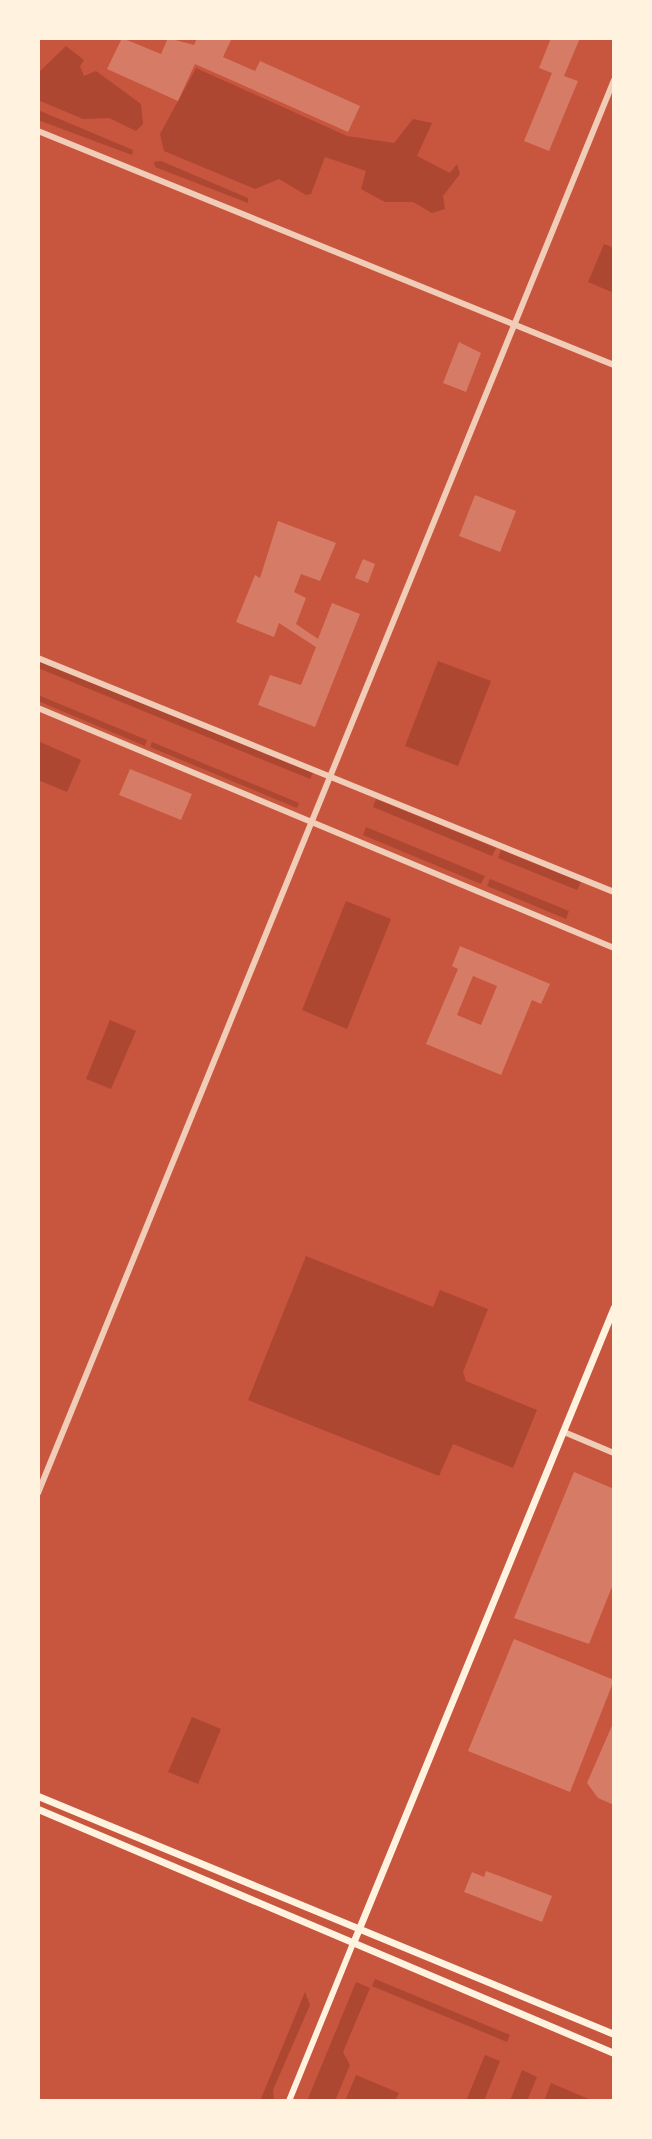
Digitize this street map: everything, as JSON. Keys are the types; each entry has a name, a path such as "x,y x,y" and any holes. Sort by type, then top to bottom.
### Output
{"main road":[{"path":"289,2101 614,1307"},
{"path":"38,1796 614,2034"},
{"path":"38,1809 614,2053"}],"street":[{"path":"38,1493 614,80"},
{"path":"38,131 614,365"},
{"path":"38,658 614,892"},
{"path":"38,708 614,948"},
{"path":"564,1432 614,1453"}],"shaded area":[{"path":"66,46 84,60 80,66 84,76 96,71 141,104 143,124 136,131 109,118 83,119 38,100 38,73"},
{"path":"196,68 347,136 394,143 413,119 432,123 417,156 450,173 457,164 460,174 443,196 445,209 432,213 413,202 385,202 361,189 366,171 325,157 311,194 306,195 279,179 255,189 164,151 160,134"},
{"path":"38,110 133,150 132,155 38,120"},
{"path":"161,161 248,198 248,203 155,167 154,162"},
{"path":"604,244 614,248 614,293 588,282"},
{"path":"38,661 313,773 310,779 38,668"},
{"path":"438,661 491,681 458,766 405,746"},
{"path":"38,695 147,740 145,746 38,701"},
{"path":"38,741 81,760 67,792 38,780"},
{"path":"152,742 299,803 297,808 150,747"},
{"path":"376,799 496,848 492,856 373,807"},
{"path":"366,827 485,876 481,884 363,835"},
{"path":"501,850 581,882 577,890 498,858"},
{"path":"490,879 569,911 566,919 487,886"},
{"path":"346,901 391,919 347,1029 302,1010"},
{"path":"110,1020 136,1031 111,1089 86,1079"},
{"path":"306,1256 433,1307 440,1290 488,1309 463,1372 466,1381 537,1410 513,1468 453,1444 439,1476 248,1400"},
{"path":"192,1717 221,1729 198,1784 168,1772"},
{"path":"375,1979 510,2035 507,2042 372,1986"},
{"path":"356,1982 370,1988 343,2052 350,2065 335,2101 307,2101"},
{"path":"305,1992 310,2005 273,2090 274,2101 260,2101"},
{"path":"485,2055 500,2061 484,2101 466,2101"},
{"path":"522,2070 537,2077 527,2101 510,2101"},
{"path":"356,2075 399,2093 395,2101 345,2101"},
{"path":"551,2083 591,2100 591,2101 544,2101"}],"building":[{"path":"122,38 161,54 168,38 194,45 197,38 232,38 223,57 255,71 260,61 360,106 348,132 195,64 178,101 107,69"},
{"path":"551,38 580,38 564,76 578,81 549,151 524,141 552,73 539,68"},
{"path":"459,342 481,353 466,392 443,383"},
{"path":"475,495 516,511 500,552 459,536"},
{"path":"278,521 336,543 320,581 301,574 294,592 306,598 296,624 318,639 332,603 360,614 315,727 258,705 270,675 301,685 316,647 279,623 274,637 236,622 255,575 260,578"},
{"path":"363,559 375,564 368,583 355,578"},
{"path":"130,769 192,794 181,820 119,795"},
{"path":"460,946 550,984 541,1004 532,1000 501,1075 426,1044 458,969 452,966","holes":["473,976 497,986 481,1025 457,1015"]},
{"path":"574,1472 614,1489 614,1582 589,1644 514,1618"},
{"path":"514,1639 614,1680 570,1792 468,1751"},
{"path":"614,1721 614,1805 598,1798 587,1783"},
{"path":"486,1871 552,1896 542,1922 464,1892 472,1872 484,1877"}]}
